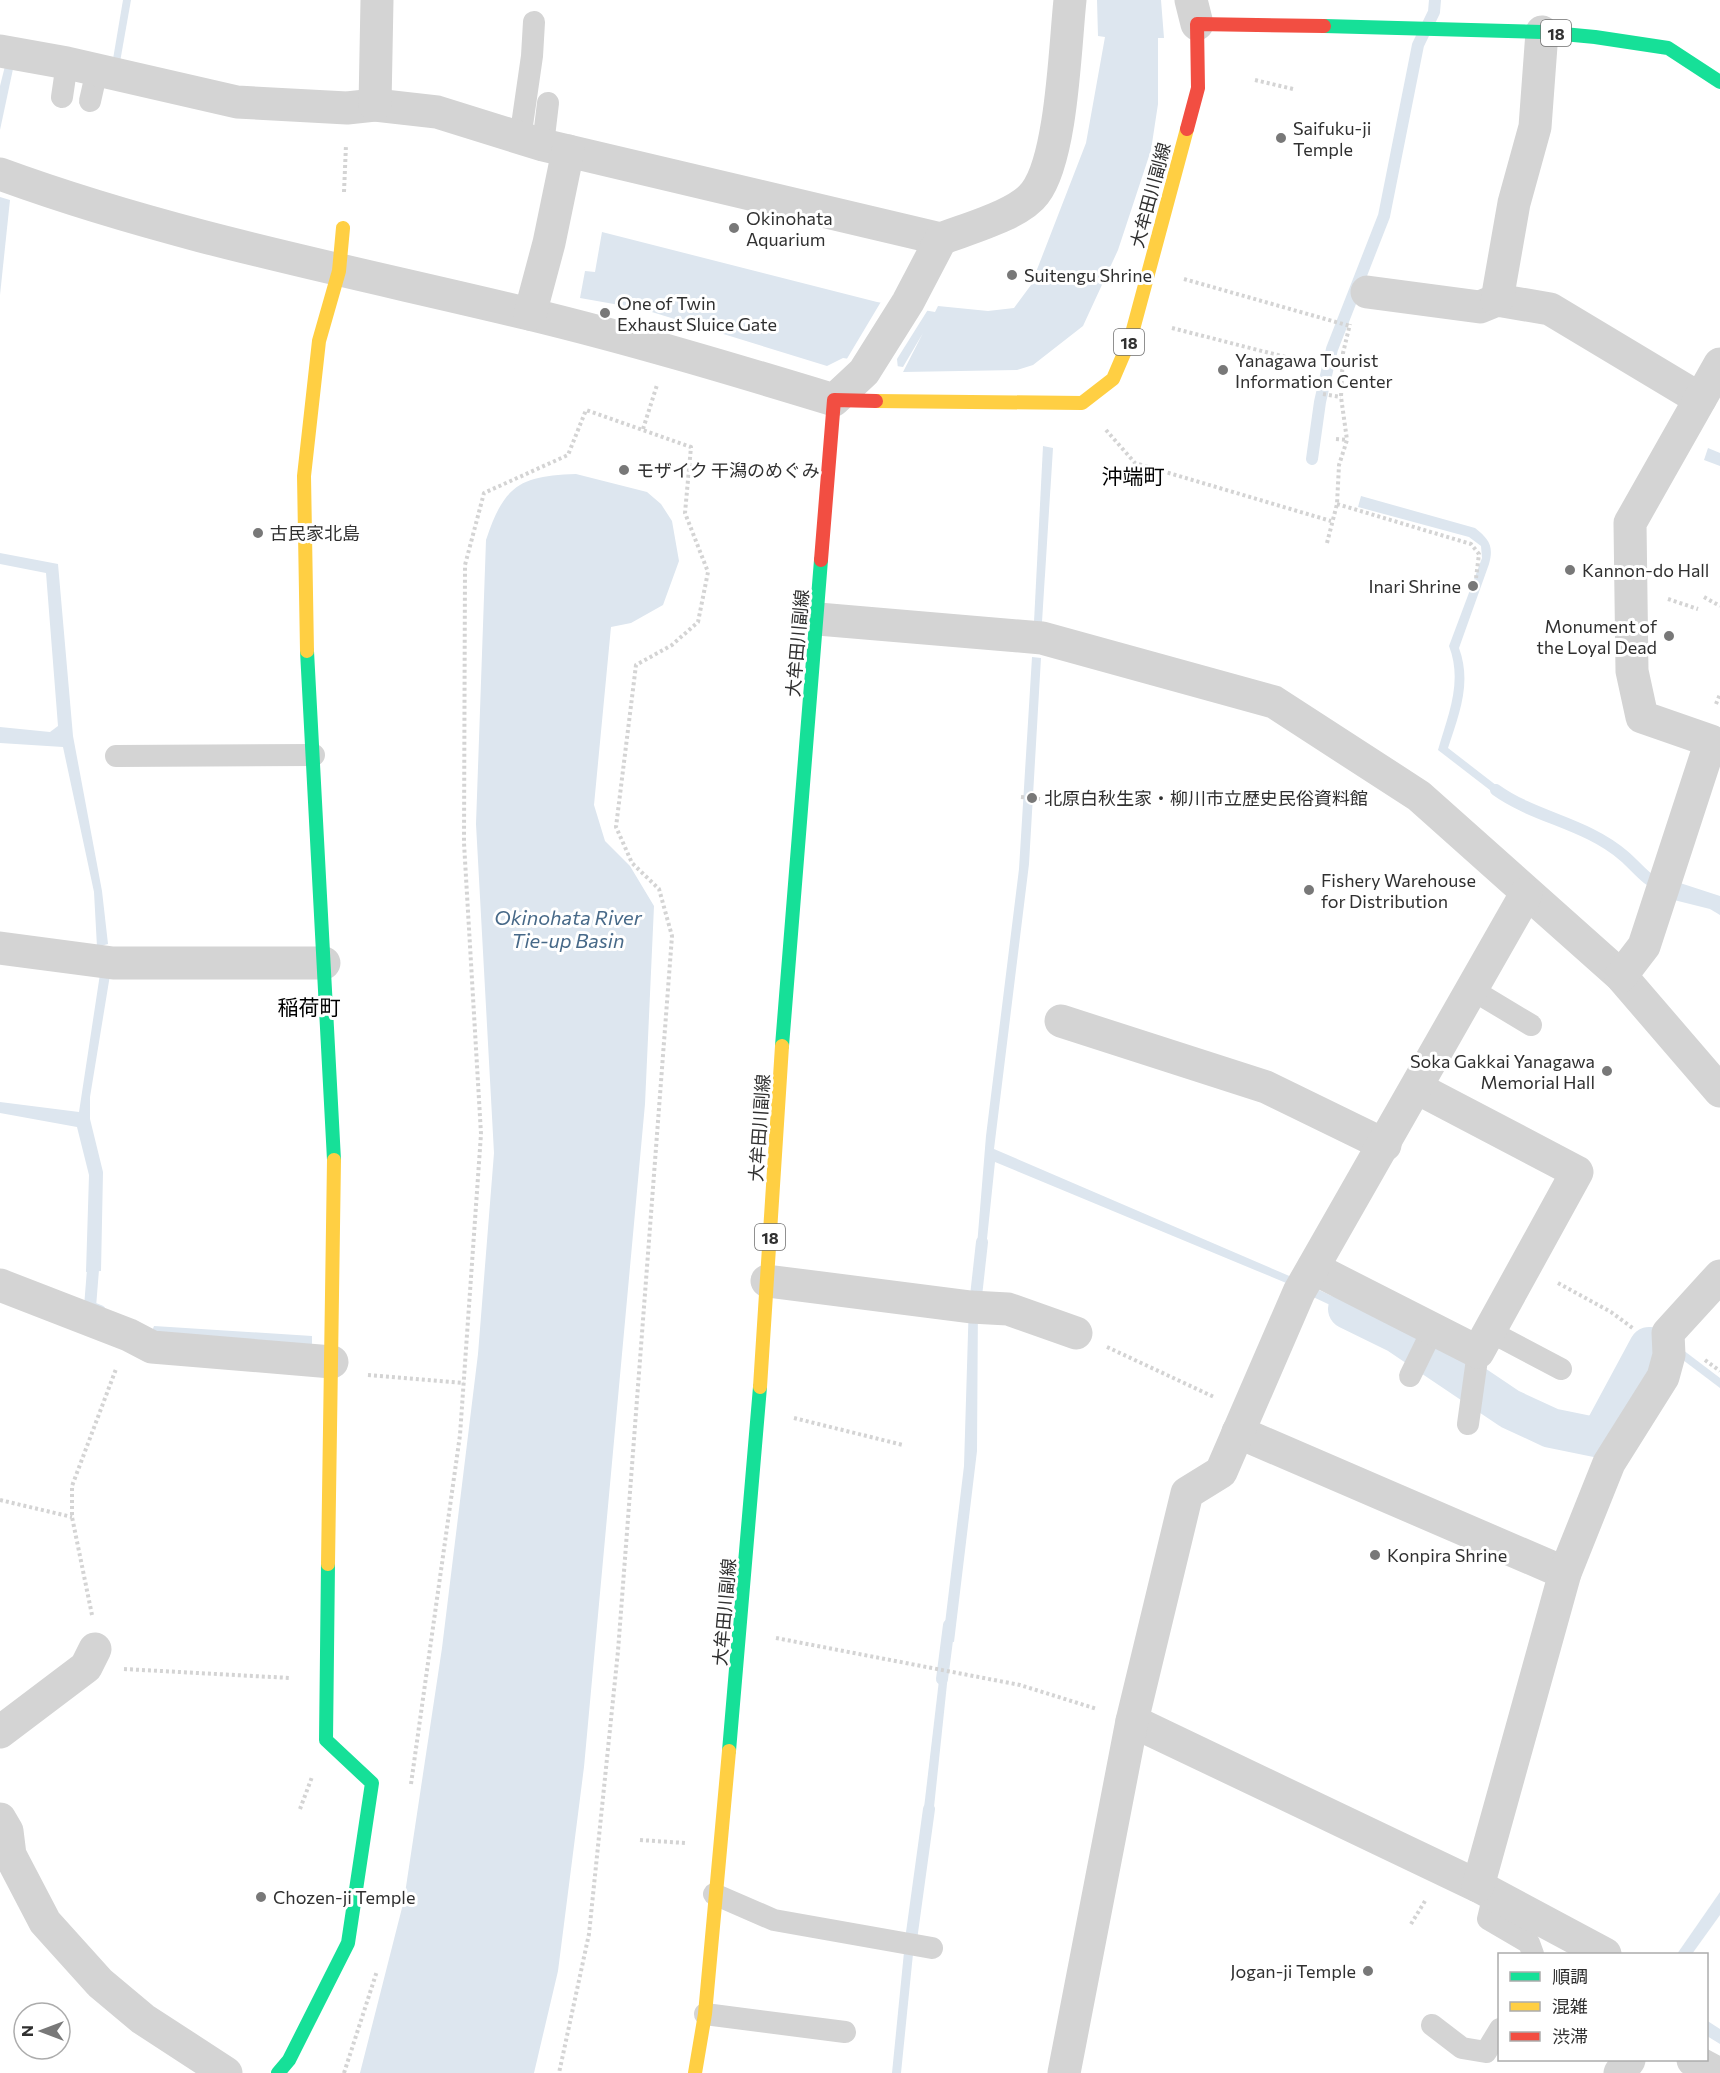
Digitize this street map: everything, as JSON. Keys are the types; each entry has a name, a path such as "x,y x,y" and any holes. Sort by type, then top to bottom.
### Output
{"main road":[{"name":"大牟田川副線","path":"1082,403 1113,379 1136,319 1198,88 1194,12 1414,27 1542,32 1668,48 1720,82"},
{"path":"278,2073 289,2060 348,1943 372,1783 326,1740 334,1151 327,1061 314,755 304,588 304,476 319,341 339,271 343,228"},
{"name":"大牟田川副線","path":"695,2073 705,2014 740,1630 758,1409 798,827 818,619 834,400"},
{"path":"834,400 1082,403"}],"street":[{"path":"361,106 377,0"},
{"path":"0,51 85,78 237,102 361,106 437,112 544,145 941,239 992,219 1020,205 1035,194 1047,170 1059,116 1070,0"},
{"path":"1497,300 1514,203 1535,127 1542,32"},
{"path":"530,314 549,243 544,145"},
{"path":"0,174 190,235 530,314 669,350 834,400 864,372 908,302 941,239"},
{"path":"1368,292 1480,307 1497,300 1550,309 1700,399"},
{"path":"1621,976 1644,946 1711,741 1642,717 1632,670 1630,524 1720,364"},
{"path":"818,619 1042,638 1266,699 1419,796 1526,894 1621,976 1720,1091"},
{"path":"1064,2073 1132,1721 1187,1492 1221,1472 1306,1280 1526,894"},
{"path":"0,948 104,963 324,963"},
{"path":"1061,1021 1266,1088 1385,1145"},
{"path":"1306,1280 1433,1329 1484,1342 1577,1172 1417,1088"},
{"path":"1486,1890 1565,1573 1609,1463 1666,1366 1668,1333 1720,1276"},
{"path":"767,1281 978,1308 1008,1309 1076,1333"},
{"path":"0,1285 129,1335 152,1347 332,1367"},
{"path":"1242,1422 1565,1573"},
{"path":"0,1732 90,1658"},
{"path":"1132,1721 1486,1890 1603,1953"},
{"path":"0,1819 8,1831 10,1855 45,1922 92,1975 143,2019 225,2073"},
{"path":"1695,2061 1717,2073"}],"lane":[{"path":"534,22 532,56 544,145"},
{"path":"62,98 85,78"},
{"path":"544,145 548,103"},
{"path":"116,756 314,755"},
{"path":"1472,989 1531,1025"},
{"path":"1410,1376 1433,1329"},
{"path":"1468,1424 1484,1342 1561,1369"},
{"path":"1486,1890 1488,1919 1529,1943 1533,1953"},
{"path":"714,1901 773,1931 803,1938"},
{"path":"714,1901 774,1920 932,1948"},
{"path":"705,2014 845,2032"},
{"path":"1432,2025 1462,2048 1485,2052 1498,2032"}],"path":[{"path":"1255,80 1293,89"},
{"path":"343,228 361,106"},
{"path":"1149,269 1345,324"},
{"path":"1327,543 1337,504 1339,465 1347,440 1341,397 1343,353 1350,326 1368,292"},
{"path":"1136,319 1297,360"},
{"path":"643,430 669,350"},
{"path":"1323,394 1341,397"},
{"path":"1082,403 1135,463 1331,521"},
{"path":"410,1788 460,1435 481,1134 464,843 465,565 484,493 568,455 586,410 691,447 685,513 708,572 698,622 672,645 636,665 616,827 632,863 659,890 672,936 618,1651 589,1934 559,2073"},
{"path":"1336,439 1347,440"},
{"path":"1337,504 1471,544 1479,554 1476,578"},
{"path":"1704,597 1720,606"},
{"path":"1021,797 1040,799"},
{"path":"1526,1266 1611,1312 1666,1366"},
{"path":"1076,1333 1242,1422"},
{"path":"129,1335 72,1486 72,1517 92,1612 90,1658 327,1680"},
{"path":"332,1367 464,1383"},
{"path":"758,1409 903,1445"},
{"path":"0,1500 72,1517"},
{"path":"740,1630 1020,1685 1132,1721"},
{"path":"640,1840 719,1845"},
{"path":"344,2073 375,1982 379,1960"}],"water":[{"path":"123,0 131,0 120,62 113,59"},
{"path":"1097,0 1161,0 1164,38 1158,38 1158,104 1151,150 1118,250 1083,326 1033,365 1017,370 903,372 923,333 903,367 843,358 827,366 642,309 580,298 585,271 595,272 602,232 877,302 935,312 938,306 988,311 1014,308 1031,285 1086,143 1105,37 1098,36"},
{"path":"6,62 13,69 0,130 0,86"},
{"path":"0,197 10,200 0,295"},
{"path":"1043,446 1053,448 1042,622 1034,622"},
{"path":"1708,448 1720,453 1720,466 1704,460"},
{"name":"Okinohata River Tie-up Basin","path":"576,474 647,492 661,504 672,521 679,561 663,605 631,623 611,627 594,805 605,841 630,866 654,906 645,1104 584,1767 558,1971 534,2073 360,2073 404,1900 442,1648 478,1354 494,1153 476,824 486,540 500,507 517,487 541,477"},
{"path":"1361,496 1475,528 1489,543 1491,552 1489,564 1459,648 1463,661 1464,686 1460,711 1448,748 1510,796 1508,804 1438,750 1450,711 1454,685 1455,673 1449,646 1482,558 1481,546 1469,537 1358,507"},
{"path":"0,553 58,564 73,736 102,891 108,944 97,947 94,892 63,747 0,743 0,727 50,732 58,726 46,573 0,564"},
{"path":"1032,657 1041,658 1029,864 994,1149 1294,1278 1291,1285 995,1162 985,1258 976,1258 986,1136 1019,869"},
{"path":"1677,882 1720,896 1720,915 1710,909 1674,900"},
{"path":"100,974 110,975 90,1097 90,1119 103,1172 101,1271 86,1272 89,1175 77,1127 0,1113 0,1102 79,1112"},
{"path":"1317,1289 1399,1328 1396,1336 1311,1296"},
{"path":"978,1299 977,1451 954,1642 943,1640 964,1466 969,1300"},
{"path":"154,1326 312,1336 312,1348 150,1336"},
{"path":"1650,1334 1656,1335 1656,1348 1626,1396 1620,1393 1648,1346"},
{"path":"1683,1350 1720,1378 1720,1388 1679,1357"},
{"path":"1470,1376 1532,1413 1581,1430 1600,1433 1598,1442 1528,1422 1465,1384"},
{"path":"941,1663 949,1665 932,1826 922,1825"},
{"path":"1720,1892 1720,1915 1693,1953 1678,1953"},
{"path":"905,1942 914,1944 901,2073 892,2073"},
{"path":"1708,2021 1720,2029 1720,2044 1708,2037"}],"pier":[{"path":"882,300 929,308 897,359 898,369 845,362"}],"waterway":[{"path":"1312,459 1320,402 1332,349 1384,216 1418,45 1434,12 1435,0"},
{"path":"1496,790 1511,800 1577,828 1609,845 1647,877 1663,887"},
{"path":"975,1305 982,1242"},
{"path":"94,1257 90,1307 100,1311"},
{"path":"1348,1309 1397,1333 1510,1409 1551,1428 1600,1438 1649,1347"},
{"path":"942,1679 949,1625"},
{"path":"910,1947 929,1809"}],"traffic: fast":[{"path":"1324,26 1542,32 1595,37 1668,48 1720,82"},
{"path":"782,1046 821,560"},
{"path":"307,651 334,1160"},
{"path":"729,1751 760,1387"},
{"path":"278,2073 289,2060 348,1943 372,1783 326,1740 328,1564"}],"traffic: slow":[{"path":"876,401 1082,403 1113,379 1131,337 1187,129"},
{"path":"307,651 304,476 319,341 339,271 343,228"},
{"path":"760,1387 782,1046"},
{"path":"328,1564 334,1160"},
{"path":"695,2073 705,2014 729,1751"}],"traffic: jam":[{"path":"1187,129 1198,88 1197,24 1324,26"},
{"path":"821,560 834,400 876,401"}],"place":[{"name":"Saifuku-ji Temple","path":"1281,138"},
{"name":"Okinohata Aquarium","path":"734,228"},
{"name":"Suitengu Shrine","path":"1012,275"},
{"name":"One of Twin Exhaust Sluice Gate","path":"605,313"},
{"name":"Yanagawa Tourist Information Center","path":"1223,370"},
{"name":"モザイク 干潟のめぐみ","path":"624,470"},
{"name":"古民家北島","path":"258,533"},
{"name":"Kannon-do Hall","path":"1570,570"},
{"name":"Inari Shrine","path":"1473,586"},
{"name":"Monument of the Loyal Dead","path":"1669,636"},
{"name":"北原白秋生家・柳川市立歴史民俗資料館","path":"1032,798"},
{"name":"Fishery Warehouse for Distribution","path":"1309,890"},
{"name":"Soka Gakkai Yanagawa Memorial Hall","path":"1607,1071"},
{"name":"Konpira Shrine","path":"1375,1555"},
{"name":"Chozen-ji Temple","path":"261,1897"},
{"name":"Jogan-ji Temple","path":"1368,1971"}],"district":[{"name":"沖端町","path":"1133,475"},
{"name":"稲荷町","path":"309,1006"}]}
